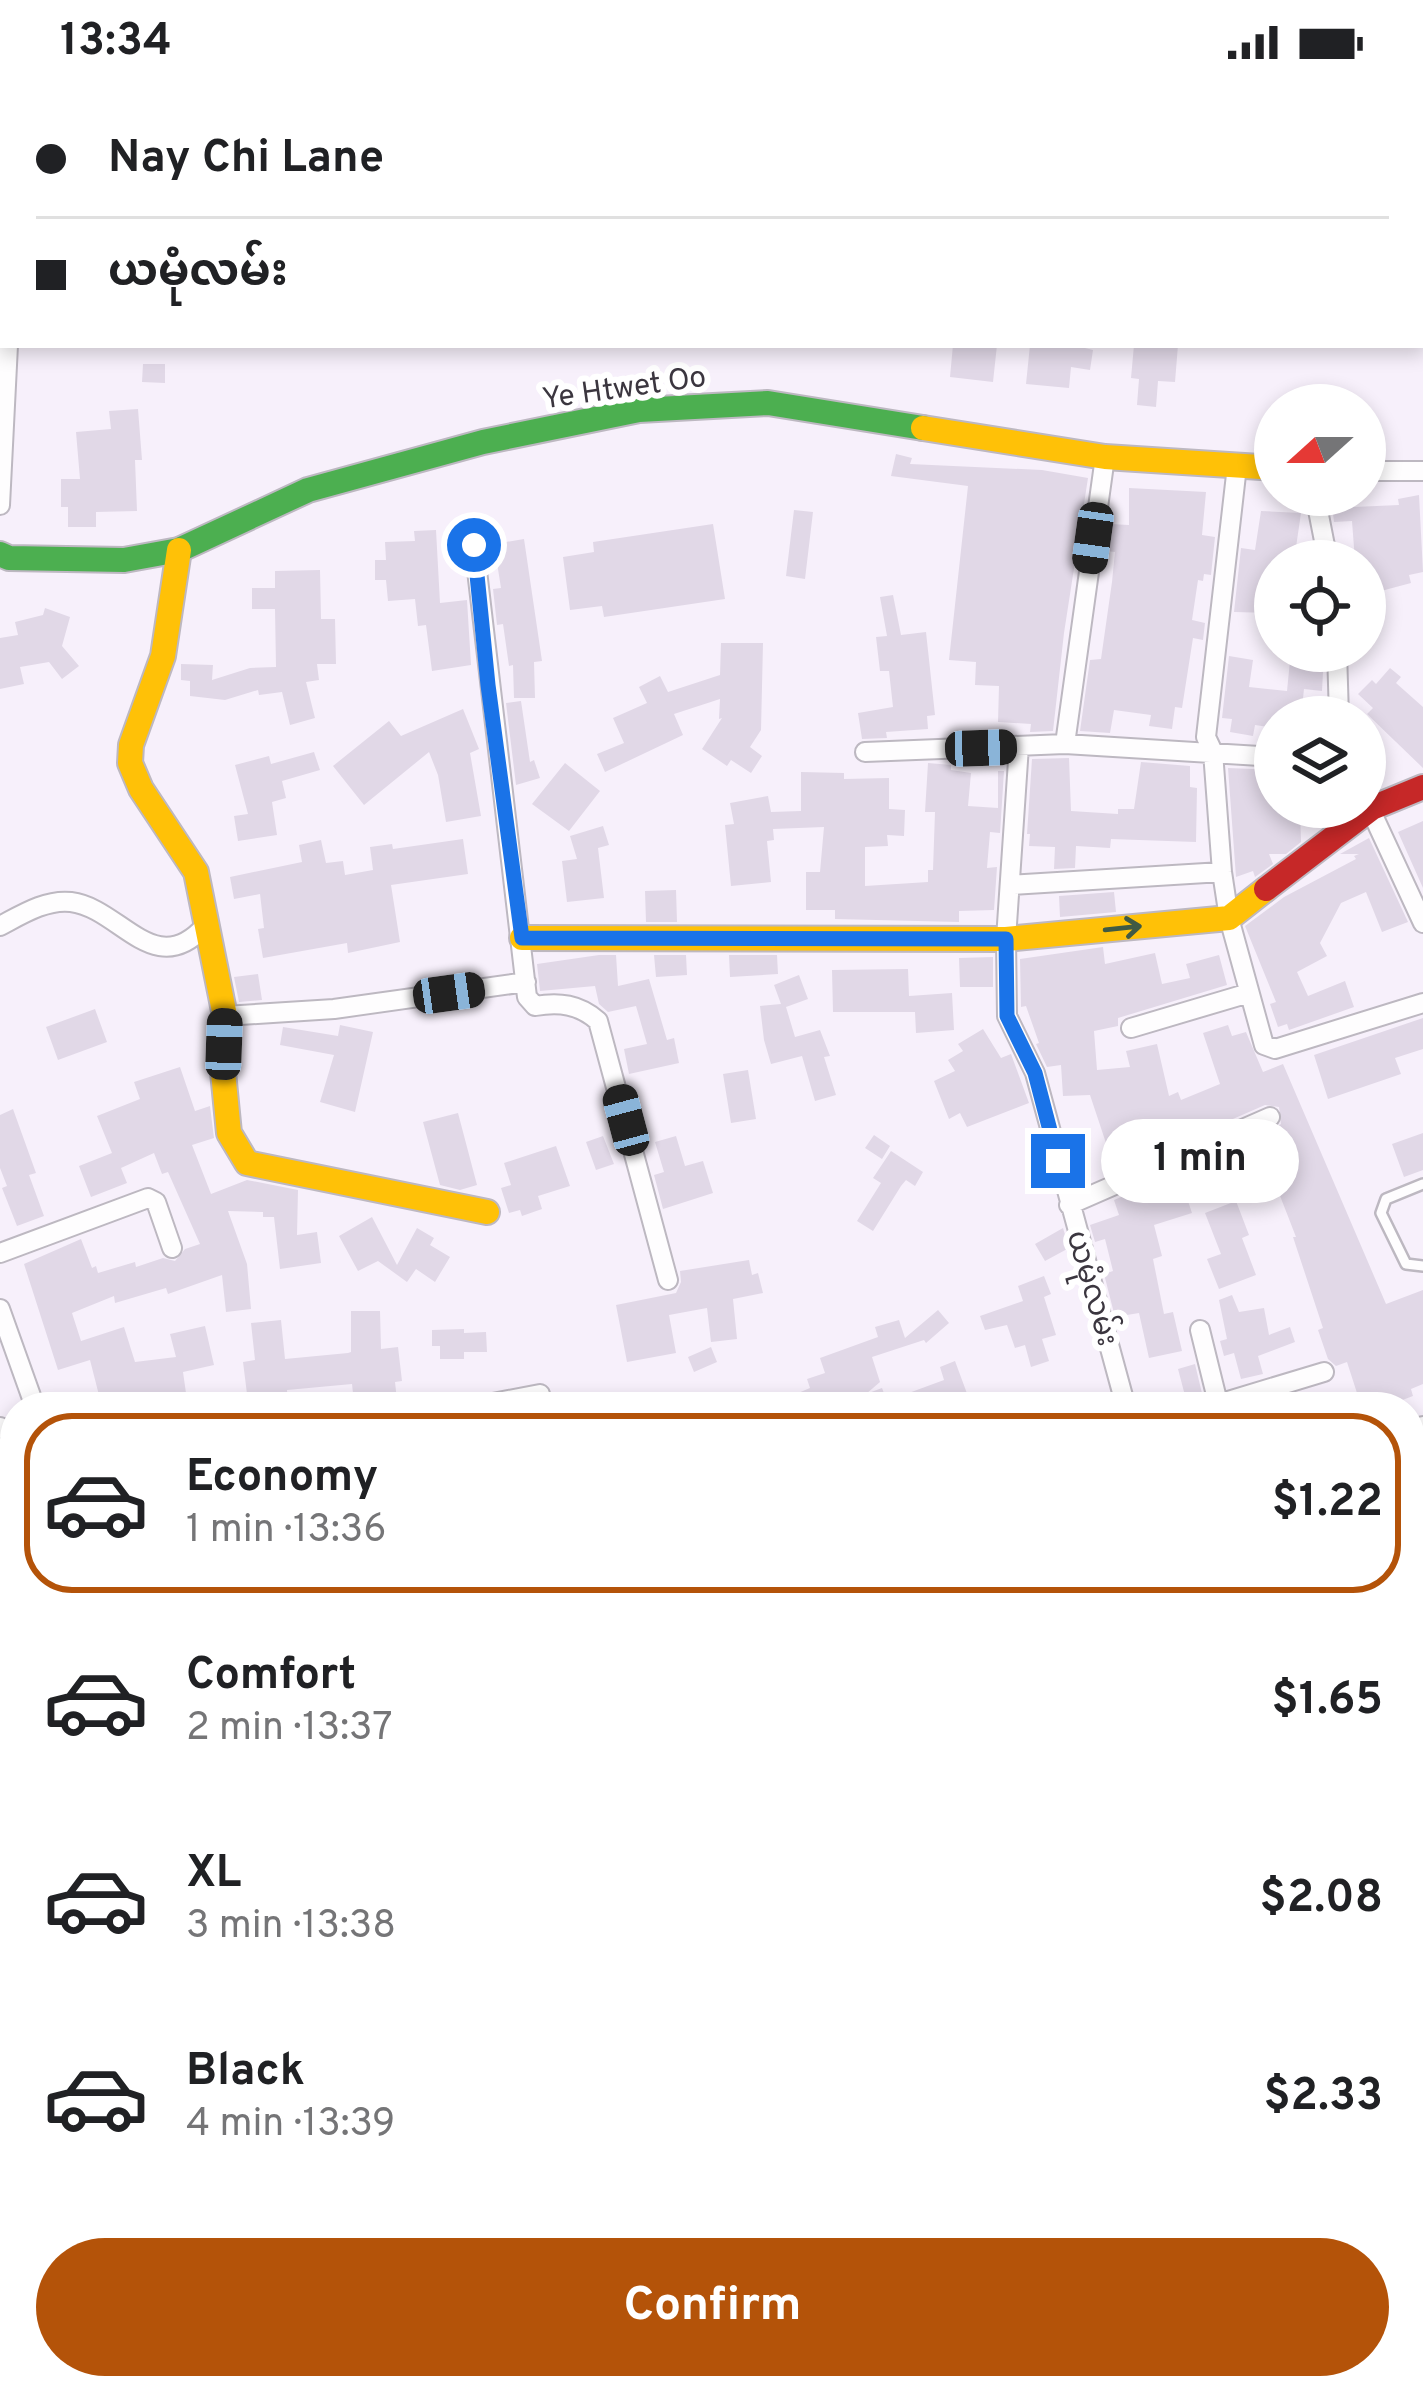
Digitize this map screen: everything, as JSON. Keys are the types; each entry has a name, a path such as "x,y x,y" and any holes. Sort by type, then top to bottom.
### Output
{"street":[{"path":"0,506 8,348"},
{"name":"Ye Htwet Oo","path":"3,558 124,560 179,550 308,490 483,442 639,410 718,403 768,404 1105,457 1254,467"},
{"path":"1065,744 1105,457"},
{"path":"1237,466 1206,737 1214,752 1229,918 1268,1049 1423,1003"},
{"path":"1386,471 1423,471"},
{"path":"474,545 530,1004 568,1004 586,1010 598,1021 668,1280"},
{"path":"179,550 164,656 131,745 130,764 141,789 183,846 206,906 204,926 224,1016 229,1133 248,1163 487,1212"},
{"path":"865,752 1065,744 1254,755"},
{"name":"ယမုံလမ်း","path":"1019,746 1006,939 1007,1016 1035,1073 1122,1392"},
{"path":"1386,798 1423,787"},
{"path":"522,938 1006,939 1229,918 1339,828"},
{"path":"1380,828 1423,923"},
{"path":"1010,884 1222,872"},
{"path":"0,926 41,906 63,902 95,911 146,943 168,946 191,941 204,926"},
{"path":"224,1016 334,1009 526,982"},
{"path":"1131,1028 1249,993"},
{"path":"1070,1205 1270,1117"},
{"path":"0,1253 148,1198 156,1202 172,1248"},
{"path":"0,1309 30,1392"},
{"path":"1201,1330 1216,1392"},
{"path":"1262,1392 1324,1372"}],"lane":[{"path":"1423,1184 1386,1199 1381,1213 1406,1264 1423,1266"}],"building":[{"path":"953,348 997,348 993,382 950,377"},
{"path":"1030,348 1093,350 1090,370 1071,367 1069,388 1026,384"},
{"path":"1134,348 1178,348 1175,382 1158,381 1156,407 1137,405 1139,379 1131,378"},
{"path":"143,364 165,364 165,383 142,382"},
{"path":"138,409 142,460 135,460 137,511 96,512 96,527 68,527 68,507 61,507 61,479 80,479 76,432 111,429 109,411"},
{"path":"896,454 912,458 910,464 1042,470 1088,478 1053,731 1030,732 1031,724 998,722 999,686 975,685 976,662 949,660 968,486 891,476"},
{"path":"1129,488 1206,492 1202,535 1215,537 1211,575 1198,580 1192,620 1205,623 1203,640 1193,638 1182,708 1175,707 1172,729 1149,726 1151,715 1114,710 1110,733 1080,731 1090,660 1101,659 1112,582 1115,552 1106,551 1109,524 1129,525"},
{"path":"1419,495 1423,572 1409,575 1411,583 1386,590 1386,540 1353,540 1352,521 1334,522 1333,516 1386,516 1386,506"},
{"path":"794,510 813,512 805,579 786,576"},
{"path":"1260,516 1301,516 1297,540 1257,540"},
{"path":"713,524 725,599 604,617 602,606 570,610 563,557 594,552 593,542"},
{"path":"436,530 440,603 467,600 471,665 432,671 426,625 418,626 415,599 388,601 386,580 375,580 375,560 386,560 385,542 415,541 414,531"},
{"path":"524,539 542,661 534,662 535,698 514,698 513,665 509,666 503,624 497,625 493,589 501,588 494,544"},
{"path":"1241,548 1254,550 1254,613 1234,612"},
{"path":"320,570 321,619 335,619 336,664 317,664 319,680 306,682 315,718 290,725 282,692 259,695 258,690 225,700 190,696 190,681 181,680 181,664 213,665 212,680 250,668 276,667 275,609 252,609 252,588 275,588 275,571"},
{"path":"893,595 901,635 926,632 935,715 927,716 928,729 862,739 858,713 893,707 889,671 880,671 876,637 887,636 880,597"},
{"path":"45,608 70,617 62,646 79,666 62,679 49,662 20,667 24,684 0,689 0,638 18,635 15,622 43,615"},
{"path":"721,643 763,643 761,730 750,747 762,756 751,773 731,760 727,766 702,749 722,718 720,699 674,714 683,735 605,772 597,754 624,743 613,718 647,703 639,687 660,676 668,692 720,675"},
{"path":"1229,656 1253,660 1249,687 1287,691 1289,672 1323,672 1322,691 1304,689 1303,696 1254,696 1253,736 1230,732 1232,719 1222,718"},
{"path":"1390,668 1401,677 1396,683 1423,707 1423,768 1386,732 1386,696 1358,694 1372,680 1376,684"},
{"path":"521,701 530,762 534,760 540,778 516,785 506,703"},
{"path":"463,709 479,749 470,753 481,816 446,822 429,752 364,805 333,766 389,721 401,736"},
{"path":"314,752 320,770 282,781 286,798 272,802 277,835 238,841 234,816 248,814 235,765 269,756 271,764"},
{"path":"1069,758 1071,811 1118,814 1118,809 1134,809 1141,762 1190,766 1190,787 1197,788 1196,842 1111,839 1110,848 1076,846 1075,868 1054,869 1055,847 1029,846 1032,759"},
{"path":"565,763 600,791 569,831 532,804"},
{"path":"928,763 971,773 968,806 998,808 998,771 1004,771 1000,833 990,832 987,868 997,867 994,910 959,911 959,922 835,919 835,910 806,910 806,872 820,872 824,827 773,829 774,840 767,841 771,882 731,886 725,825 734,824 730,803 768,796 771,812 801,811 801,772 844,773 844,779 889,778 889,809 905,810 904,836 887,835 888,846 865,847 865,886 928,882 928,870 933,870 935,812 925,812"},
{"path":"1228,768 1254,769 1254,828 1301,828 1301,842 1286,854 1269,854 1273,864 1255,877 1253,871 1236,877"},
{"path":"1423,821 1423,888 1398,832"},
{"path":"603,826 609,845 598,848 604,898 567,902 562,861 577,859 570,836"},
{"path":"1369,838 1408,922 1382,932 1366,892 1341,903 1320,943 1327,956 1297,972 1308,996 1345,981 1354,1007 1289,1030 1287,1024 1278,1027 1270,1004 1276,1002 1245,926 1284,897 1356,859 1359,854 1340,854"},
{"path":"463,839 468,874 391,885 400,942 348,953 347,943 263,958 258,929 264,928 260,894 234,899 230,877 302,862 299,845 321,840 326,863 343,861 345,875 373,870 370,847 392,844 393,849"},
{"path":"676,890 677,922 646,922 645,891"},
{"path":"1114,892 1116,912 1060,917 1059,896"},
{"path":"1103,947 1105,964 1155,953 1162,984 1190,978 1186,964 1219,955 1227,985 1118,1018 1118,1026 1094,1031 1097,1070 1130,1067 1126,1051 1157,1044 1169,1096 1178,1092 1181,1100 1220,1084 1203,1033 1228,1025 1232,1036 1246,1032 1263,1072 1283,1064 1386,1304 1423,1290 1423,1384 1412,1392 1357,1392 1347,1362 1336,1366 1328,1359 1296,1237 1265,1157 1270,1155 1262,1135 1281,1124 1279,1107 1265,1105 1125,1166 1116,1143 1107,1146 1090,1095 1063,1096 1061,1065 1047,1067 1026,1006 1021,1007 1020,959"},
{"path":"616,955 618,986 649,979 667,1040 674,1038 679,1063 629,1074 624,1049 647,1044 636,1006 608,1012 599,1004 595,986 540,991 537,964"},
{"path":"654,955 686,955 687,975 656,977"},
{"path":"729,955 777,955 778,974 730,977"},
{"path":"993,957 993,987 960,987 959,958"},
{"path":"908,969 909,996 952,993 954,1030 916,1033 915,1012 833,1012 832,970"},
{"path":"258,974 262,1000 239,1002 234,977"},
{"path":"799,975 808,999 786,1007 795,1037 820,1030 836,1095 815,1101 802,1056 771,1064 764,1040 760,1006 781,1004 774,985"},
{"path":"95,1009 107,1042 58,1060 46,1027"},
{"path":"1423,1018 1423,1049 1395,1058 1401,1074 1328,1099 1314,1055"},
{"path":"340,1025 373,1032 355,1112 320,1102 334,1055 280,1045 283,1027 338,1036"},
{"path":"983,1029 1001,1058 1011,1054 1029,1103 967,1127 960,1113 949,1119 934,1081 955,1071 948,1060 963,1051 958,1044"},
{"path":"180,1067 195,1111 210,1106 214,1138 192,1145 211,1194 247,1180 298,1190 297,1235 317,1232 321,1263 280,1269 274,1217 228,1211 247,1264 251,1309 226,1312 222,1275 168,1294 166,1288 115,1303 114,1296 72,1313 81,1341 124,1327 135,1362 176,1357 170,1334 205,1326 214,1365 183,1372 186,1392 98,1392 90,1360 58,1370 24,1264 81,1239 98,1273 135,1262 136,1267 163,1258 175,1261 185,1249 200,1244 168,1172 162,1174 154,1153 121,1168 127,1183 91,1197 79,1166 112,1153 97,1116 140,1099 134,1082"},
{"path":"748,1070 756,1119 731,1123 723,1074"},
{"path":"13,1109 36,1173 29,1175 44,1216 17,1226 2,1188 7,1186 0,1168 0,1115"},
{"path":"458,1113 477,1185 460,1190 440,1185 423,1122"},
{"path":"1423,1133 1423,1170 1404,1177 1392,1144"},
{"path":"874,1135 890,1146 882,1159 865,1148"},
{"path":"603,1136 614,1164 596,1170 586,1142"},
{"path":"676,1136 685,1166 703,1161 713,1193 663,1209 654,1175 664,1172 655,1142"},
{"path":"556,1146 570,1186 538,1196 542,1209 522,1216 520,1210 509,1213 501,1188 511,1185 504,1163"},
{"path":"891,1151 923,1172 915,1186 906,1180 873,1231 857,1221 881,1183 873,1178"},
{"path":"1163,1179 1166,1185 1181,1180 1192,1213 1154,1225 1162,1256 1153,1259 1164,1314 1173,1312 1182,1351 1149,1358 1139,1313 1115,1317 1104,1274 1113,1271 1105,1239 1095,1242 1090,1225 1119,1215 1114,1200"},
{"path":"1236,1201 1249,1235 1242,1238 1256,1275 1219,1289 1207,1259 1221,1254 1205,1213"},
{"path":"372,1217 397,1265 417,1228 434,1238 430,1245 450,1257 435,1282 416,1269 407,1282 378,1261 358,1271 339,1236"},
{"path":"1063,1228 1069,1248 1045,1261 1035,1244"},
{"path":"749,1260 763,1293 733,1299 737,1339 711,1342 707,1308 669,1315 676,1353 627,1362 616,1305 676,1293 680,1271"},
{"path":"1044,1276 1051,1294 1044,1297 1056,1335 1042,1339 1049,1361 1031,1367 1025,1345 1015,1348 1007,1325 985,1330 980,1316 1023,1301 1018,1286"},
{"path":"1232,1295 1239,1312 1264,1308 1269,1335 1290,1327 1295,1342 1258,1356 1263,1374 1241,1379 1234,1353 1224,1356 1220,1341 1227,1339 1219,1300"},
{"path":"938,1310 949,1323 926,1343 872,1357 880,1382 868,1392 801,1392 810,1388 807,1379 825,1373 820,1358 878,1337 875,1327 899,1320 905,1338"},
{"path":"351,1311 380,1311 381,1349 398,1347 402,1381 395,1382 396,1392 353,1392 352,1384 247,1392 243,1362 255,1360 251,1323 281,1320 285,1359 351,1352"},
{"path":"464,1329 464,1333 486,1332 487,1352 440,1359 440,1346 432,1346 432,1330"},
{"path":"711,1347 717,1362 694,1372 688,1357"},
{"path":"955,1361 966,1392 911,1392 944,1380 940,1367"},
{"path":"1195,1364 1202,1392 1184,1392 1178,1369"}],"traffic: fast":[{"path":"0,554 124,560 179,550 308,490 483,442 639,410 768,403 923,428"}],"traffic: slow":[{"path":"923,428 1105,457 1254,467"},
{"path":"179,550 163,656 131,745 130,763 141,789 196,872 225,1016 223,1072 229,1133 247,1163 487,1212"},
{"path":"522,938 1006,939 1229,918 1266,889"}],"traffic: jam":[{"path":"1266,889 1372,808 1423,787"}],"route":[{"path":"474,545 522,938 1006,939 1007,1016 1035,1073 1058,1161"}]}
